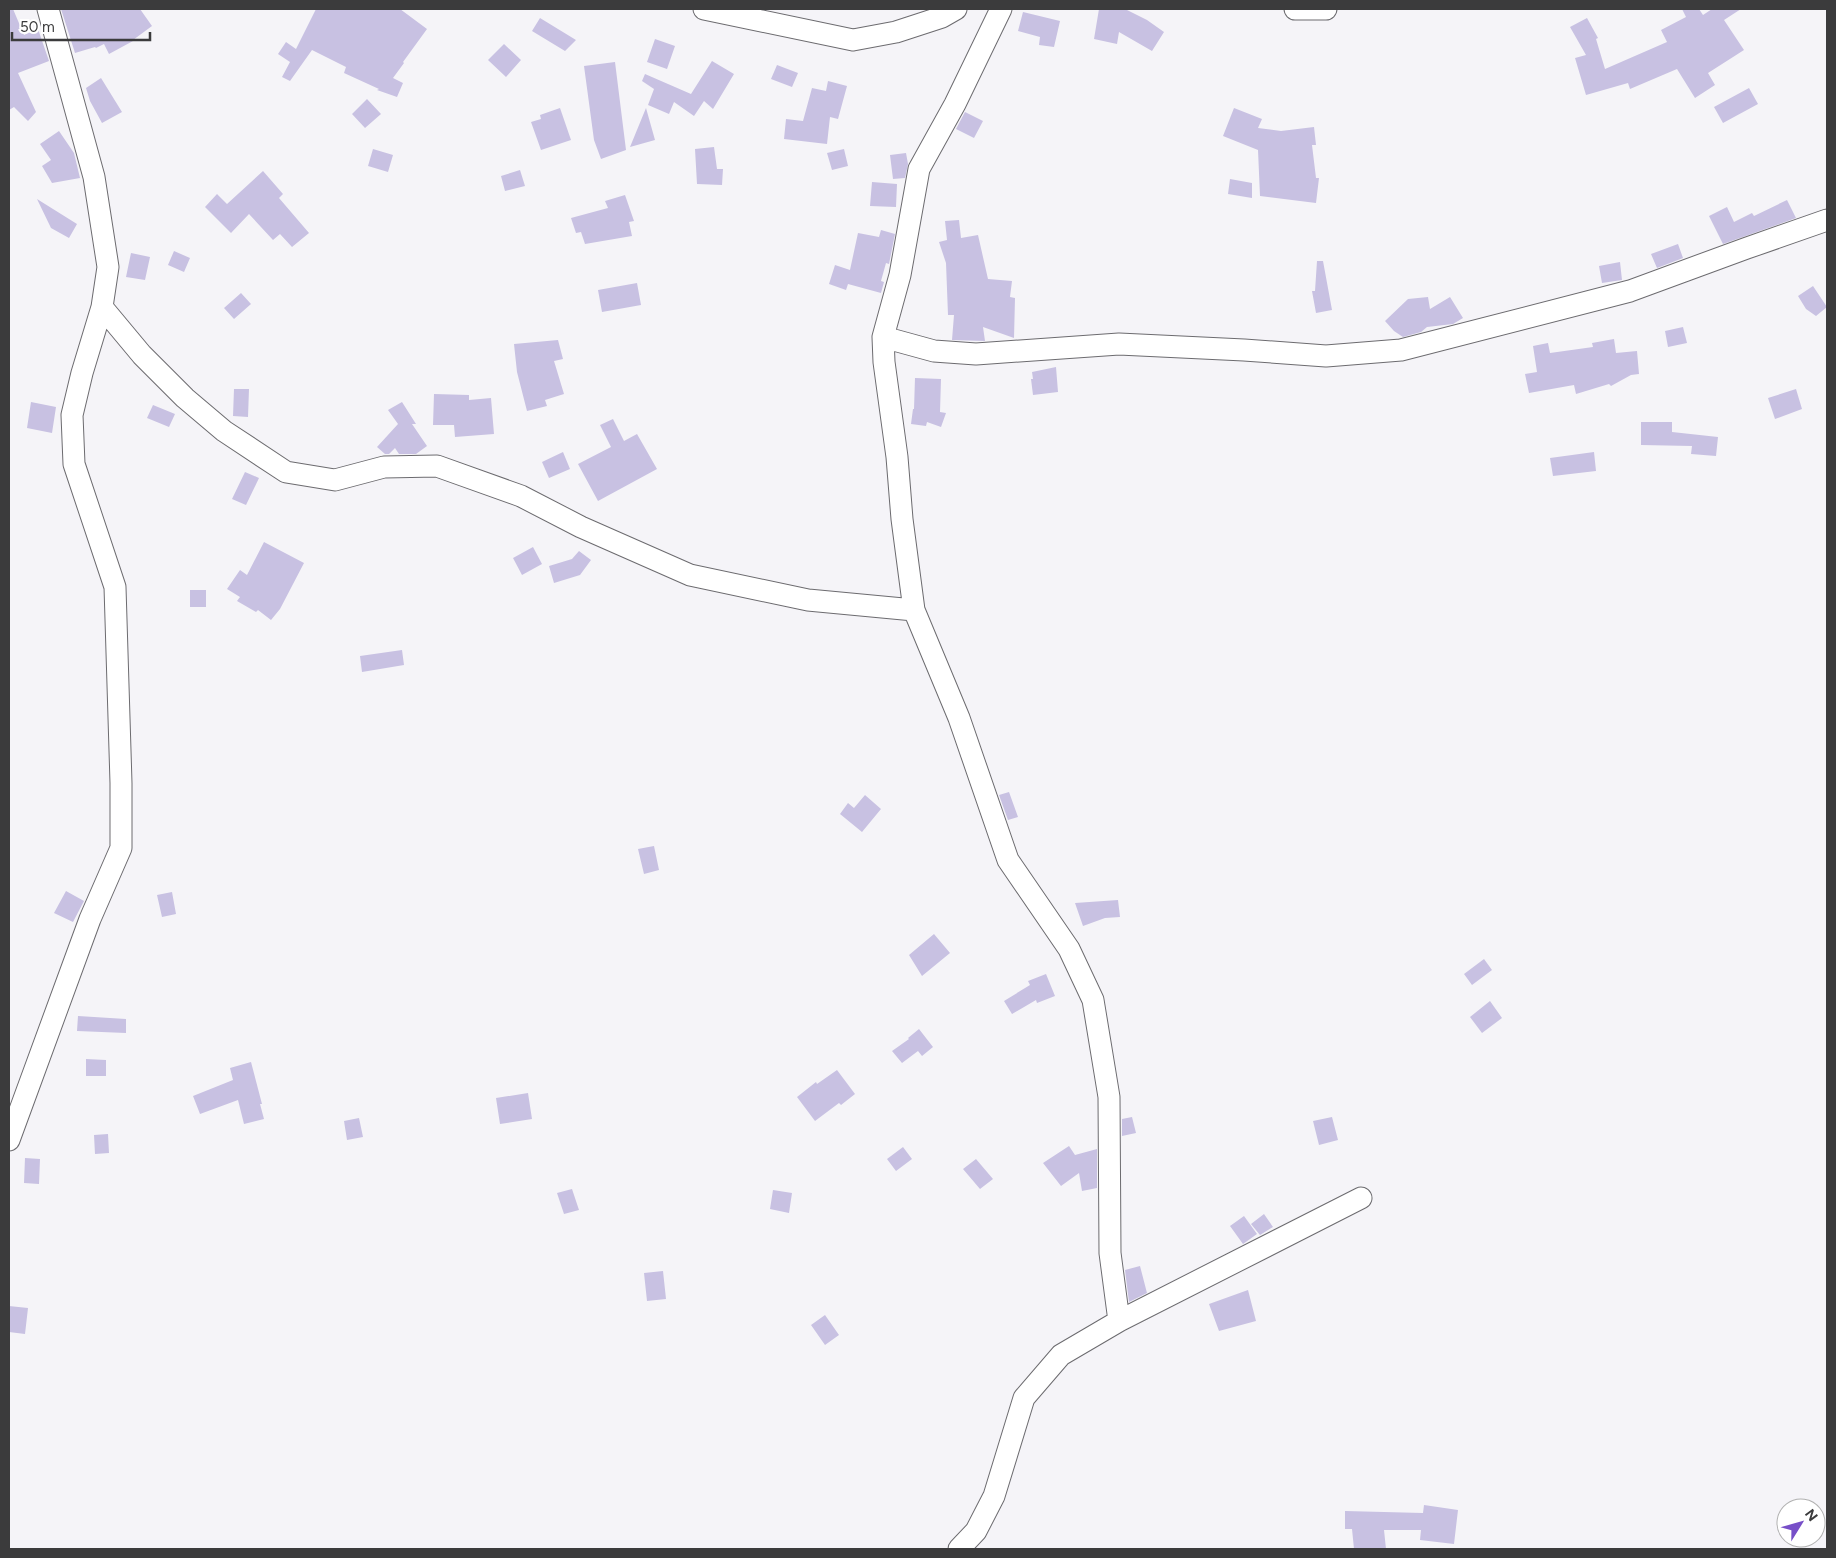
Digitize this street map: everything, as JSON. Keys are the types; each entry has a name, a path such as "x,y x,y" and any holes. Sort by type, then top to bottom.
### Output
{"street":[{"path":"9,1140 90,919 121,848 115,588 74,464 72,425 72,415 80,382 102,307 108,268 94,177 48,9"},
{"path":"704,9 853,40 896,32 942,17 956,9"},
{"path":"1001,9 955,104 919,169 900,275 883,336 884,362 914,610 959,718 1008,860 1069,948 1093,1000 1109,1097 1110,1253 1119,1321"},
{"path":"1295,9 1326,9"},
{"path":"883,336 934,351 976,354 1119,344 1326,356 1401,350 1630,290 1827,220"},
{"path":"102,307 142,355 185,398 224,431 286,472 335,480 384,467 437,466 521,496 581,527 690,575 808,600 914,610"},
{"path":"959,1549 976,1530 994,1496 1024,1398 1061,1356 1119,1321 1361,1198"}],"building":[{"path":"9,9 13,9 24,35 38,29 49,61 18,73 36,112 28,121 14,107 9,110"},
{"path":"61,9 140,9 152,26 133,41 109,54 104,44 75,53"},
{"path":"316,9 400,9 427,29 393,78 403,83 397,97 377,90 379,89 344,73 346,67 312,50 290,81 282,77 290,62 278,54 286,42 296,49"},
{"path":"1099,9 1125,9 1147,20 1164,32 1152,51 1119,32 1117,44 1094,39"},
{"path":"1682,9 1699,9 1703,15 1712,9 1741,9 1724,20 1744,50 1708,73 1715,85 1695,98 1677,69 1630,89 1628,83 1586,95 1575,58 1586,55 1570,27 1587,18 1598,38 1596,39 1605,69 1667,42 1661,30 1686,17"},
{"path":"1023,12 1060,21 1054,47 1039,45 1040,37 1018,31"},
{"path":"540,18 576,40 565,51 532,31"},
{"path":"655,39 675,46 667,69 647,62"},
{"path":"504,44 521,60 506,77 488,60"},
{"path":"712,61 734,74 713,109 704,101 694,116 674,102 669,114 648,105 654,89 642,81 645,74 691,94"},
{"path":"615,62 626,150 601,159 594,140 584,66"},
{"path":"777,65 798,73 792,87 771,79"},
{"path":"101,78 122,112 102,123 90,101 86,88"},
{"path":"828,81 847,86 838,119 830,117 827,144 784,139 786,119 803,121 812,88 826,91"},
{"path":"1749,88 1758,104 1723,123 1714,107"},
{"path":"367,99 381,114 365,128 352,114"},
{"path":"560,108 571,140 541,150 531,122 541,119 540,115"},
{"path":"646,108 655,140 630,147"},
{"path":"1234,108 1262,119 1258,128 1281,131 1314,127 1316,145 1312,145 1316,178 1319,178 1316,203 1260,196 1258,150 1223,136"},
{"path":"965,112 983,121 974,138 956,129"},
{"path":"59,131 74,153 80,178 52,183 42,166 51,160 40,144"},
{"path":"714,147 717,169 723,169 722,185 697,184 695,149"},
{"path":"373,149 393,155 388,172 368,166"},
{"path":"844,149 848,166 832,170 827,153"},
{"path":"906,153 908,164 905,178 893,179 890,155"},
{"path":"520,170 525,186 505,191 501,176"},
{"path":"263,171 283,194 279,198 309,233 292,247 280,234 273,240 249,214 231,233 205,207 217,194 227,204"},
{"path":"1230,179 1252,183 1252,198 1228,194"},
{"path":"872,182 897,184 896,207 870,206"},
{"path":"625,195 634,221 629,222 632,236 585,244 581,232 576,233 571,218 608,208 605,201"},
{"path":"37,199 77,224 69,238 51,228"},
{"path":"1787,200 1796,218 1723,244 1709,216 1727,207 1734,222 1752,213 1754,216"},
{"path":"959,220 961,238 978,235 988,279 1012,281 1010,297 1015,298 1014,338 983,327 985,341 952,340 954,315 948,315 946,263 939,242 947,240 945,221"},
{"path":"881,230 895,234 889,264 886,263 881,281 884,282 881,293 848,284 846,290 829,284 835,265 850,270 858,233 879,237"},
{"path":"1678,244 1683,258 1657,268 1651,254"},
{"path":"174,251 190,258 184,272 168,265"},
{"path":"131,253 150,257 145,280 126,277"},
{"path":"1317,261 1323,261 1332,310 1316,313 1312,291 1315,291"},
{"path":"1620,262 1622,280 1602,283 1599,266"},
{"path":"637,283 641,305 602,312 598,290"},
{"path":"1813,286 1827,307 1816,316 1806,309 1798,296"},
{"path":"241,293 251,304 234,319 224,308"},
{"path":"1428,297 1430,309 1450,297 1463,318 1453,324 1427,327 1421,332 1403,337 1385,321 1408,299"},
{"path":"1683,327 1687,343 1668,347 1665,331"},
{"path":"1614,339 1616,353 1637,351 1639,374 1631,375 1611,386 1609,384 1576,394 1574,385 1529,393 1525,374 1537,372 1533,346 1548,343 1550,353 1593,347 1592,343"},
{"path":"558,340 563,359 554,361 564,394 545,400 547,406 527,411 517,372 514,344"},
{"path":"1056,367 1058,392 1033,395 1032,372"},
{"path":"915,378 941,379 940,412 946,413 941,427 927,422 926,426 911,424 914,409"},
{"path":"234,389 249,389 248,417 233,416"},
{"path":"1796,389 1802,409 1775,419 1768,398"},
{"path":"434,394 469,395 469,400 491,398 494,434 455,437 454,425 433,425"},
{"path":"31,402 56,407 52,433 27,428"},
{"path":"402,402 416,424 412,424 427,446 416,454 399,454 395,448 389,454 385,454 377,447 398,424 388,410"},
{"path":"153,405 175,414 169,427 147,418"},
{"path":"613,419 624,441 637,434 657,469 598,501 578,464 611,447 600,425"},
{"path":"1641,422 1672,422 1672,432 1718,437 1716,456 1691,454 1692,446 1641,445"},
{"path":"563,452 570,469 549,478 542,462"},
{"path":"1594,452 1596,471 1553,476 1550,458"},
{"path":"245,472 259,478 246,505 232,499"},
{"path":"264,542 304,563 280,609 271,620 258,610 256,612 237,601 240,597 227,589 240,570 247,575"},
{"path":"533,547 542,564 522,575 513,558"},
{"path":"579,551 591,560 580,575 554,583 549,566 572,559"},
{"path":"190,590 206,590 206,607 190,607"},
{"path":"402,650 404,665 362,672 360,656"},
{"path":"1009,792 1018,817 1008,820 999,795"},
{"path":"865,795 881,809 862,832 840,814 848,803 854,808"},
{"path":"654,846 659,870 644,874 638,849"},
{"path":"66,891 84,901 73,922 54,913"},
{"path":"172,892 176,914 162,917 157,895"},
{"path":"1118,900 1120,917 1105,918 1083,926 1075,903"},
{"path":"934,934 950,953 922,976 909,955"},
{"path":"1484,959 1492,970 1472,985 1464,974"},
{"path":"1046,974 1055,996 1037,1003 1036,1000 1012,1014 1004,1001 1030,985 1028,981"},
{"path":"1490,1001 1502,1018 1482,1033 1470,1017"},
{"path":"78,1016 126,1019 126,1033 77,1031"},
{"path":"919,1029 933,1047 922,1056 918,1051 902,1063 892,1051"},
{"path":"86,1059 106,1060 106,1076 86,1076"},
{"path":"251,1062 264,1119 244,1124 238,1100 200,1114 193,1096 233,1080 230,1068"},
{"path":"837,1070 855,1094 815,1121 797,1097 816,1082 817,1084"},
{"path":"528,1093 532,1119 500,1124 496,1098"},
{"path":"1132,1117 1136,1133 1122,1136 1122,1119"},
{"path":"1332,1117 1338,1140 1319,1145 1313,1121"},
{"path":"359,1118 363,1137 347,1140 344,1121"},
{"path":"108,1134 109,1153 95,1154 94,1135"},
{"path":"1069,1146 1075,1155 1097,1149 1097,1188 1082,1191 1079,1173 1061,1186 1043,1163"},
{"path":"903,1147 912,1159 896,1171 887,1159"},
{"path":"25,1158 40,1159 39,1184 24,1183"},
{"path":"976,1159 993,1179 980,1189 963,1169"},
{"path":"572,1189 579,1210 564,1214 557,1193"},
{"path":"773,1190 792,1193 789,1213 770,1209"},
{"path":"1264,1214 1273,1227 1260,1235 1251,1224"},
{"path":"1244,1216 1257,1234 1243,1244 1230,1226"},
{"path":"1140,1266 1147,1293 1129,1302 1125,1270"},
{"path":"663,1271 666,1299 647,1301 644,1273"},
{"path":"1248,1290 1256,1321 1219,1331 1209,1304"},
{"path":"9,1306 28,1308 25,1334 9,1332"},
{"path":"825,1315 839,1335 825,1345 811,1325"},
{"path":"1424,1505 1458,1510 1454,1544 1420,1540 1421,1530 1384,1530 1386,1549 1354,1549 1352,1529 1345,1529 1345,1511 1423,1513"}]}
